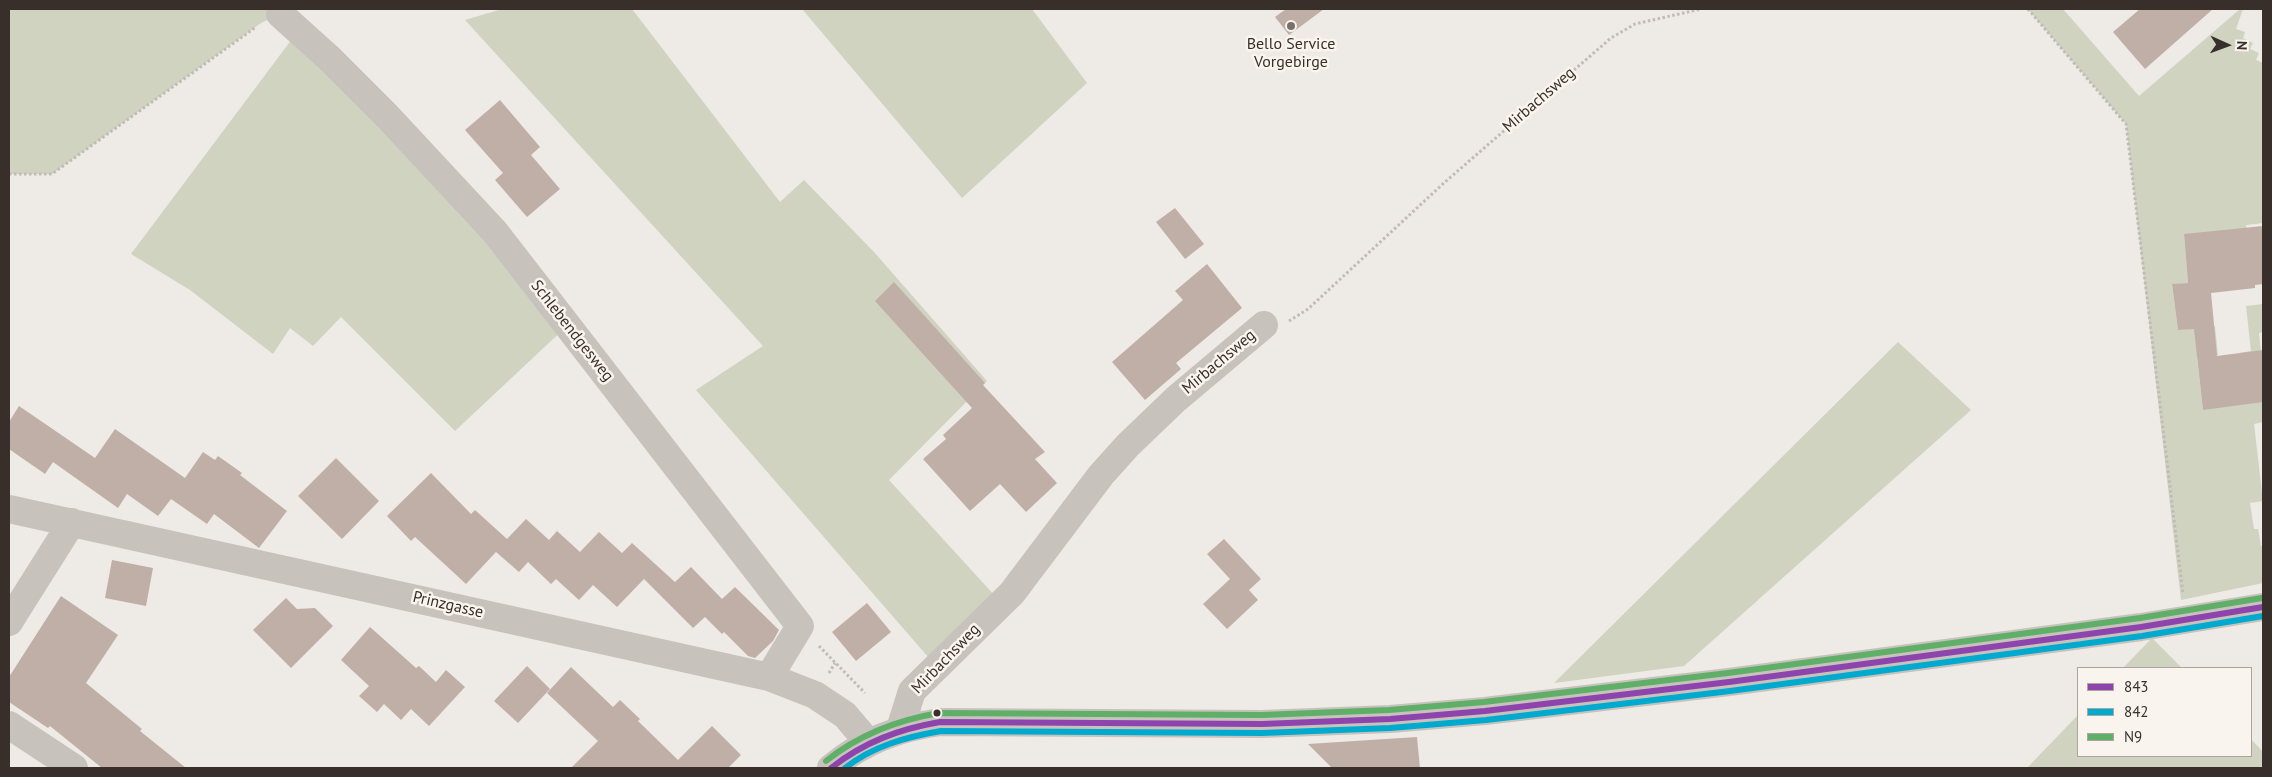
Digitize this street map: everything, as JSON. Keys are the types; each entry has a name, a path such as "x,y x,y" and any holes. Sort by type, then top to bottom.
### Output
{"street":[{"name":"Schlebendgesweg","path":"280,14 329,58 388,117 495,232 800,626"},
{"name":"Mirbachsweg","path":"900,729 912,691 1012,593 1101,475 1176,399 1264,325"},
{"name":"Prinzgasse","path":"9,509 769,677 815,695 845,715 868,742"},
{"path":"9,622 72,522"},
{"path":"831,768 868,742 900,729 940,722 1262,724 1400,718 1485,711 1703,685 2186,620 2263,607"},
{"path":"769,677 800,626"},
{"path":"9,725 74,768"}],"path":[{"name":"Mirbachsweg","path":"1264,325 1273,328 1282,326 1308,309 1445,182 1622,30 1635,24 1701,9"},
{"path":"2028,9 2126,124 2186,620"},
{"path":"9,174 52,174 262,23 280,14"},
{"path":"800,626 868,696"}],"green space":[{"path":"9,9 303,9 280,14 261,23 52,174 9,174"},
{"path":"502,9 632,9 780,202 804,180 874,252 987,381 889,480 996,597 929,658 696,390 763,346 465,20"},
{"path":"802,9 1032,9 1087,83 962,198"},
{"path":"2028,9 2063,9 2139,96 2240,9 2243,9 2236,29 2245,32 2243,38 2253,43 2250,49 2259,53 2256,60 2263,63 2263,223 2246,225 2251,269 2184,234 2188,283 2172,285 2178,330 2215,326 2218,355 2197,358 2203,409 2245,404 2239,353 2251,351 2246,306 2263,304 2263,332 2259,333 2263,375 2263,422 2254,424 2263,501 2250,503 2254,529 2258,529 2261,546 2263,546 2263,583 2181,600 2126,124"},
{"path":"298,31 569,324 455,431 341,317 313,346 290,328 273,354 190,290 131,254"},
{"path":"1898,342 1971,410 1684,666 1554,683"},
{"path":"2152,638 2181,667 2124,667"},
{"path":"2077,716 2077,757 2252,757 2252,740 2263,752 2263,768 2027,768"}],"building":[{"name":"Bello Service Vorgebirge","path":"1286,9 1324,9 1289,35 1275,17"},
{"path":"2140,9 2213,9 2145,69 2113,32"},
{"path":"500,100 540,147 531,155 560,189 527,217 495,180 503,173 465,130"},
{"path":"1175,208 1204,244 1185,259 1156,222"},
{"path":"2263,226 2263,284 2255,285 2255,288 2211,293 2217,356 2263,350 2263,402 2203,410 2194,329 2178,330 2172,284 2188,283 2184,234"},
{"path":"1207,264 1242,308 1176,363 1181,369 1145,400 1112,362 1183,300 1175,291"},
{"path":"894,282 985,383 983,385 1045,452 1035,459 1057,483 1026,512 1000,484 970,511 923,459 946,439 943,435 972,408 875,301"},
{"path":"19,406 95,458 115,429 185,478 203,452 215,460 218,456 242,473 240,475 287,511 259,548 214,514 207,524 171,499 158,516 127,494 118,508 53,462 45,474 9,449 9,422"},
{"path":"336,458 379,501 342,539 298,496"},
{"path":"431,473 471,514 475,510 507,539 526,519 549,540 557,531 580,552 599,532 622,553 632,543 675,582 691,567 722,599 735,587 779,630 773,641 755,658 748,656 724,632 722,634 705,617 693,628 644,579 617,607 593,585 579,600 556,579 551,584 528,562 519,572 496,552 466,584 415,537 411,541 387,516"},
{"path":"1224,539 1261,579 1249,590 1258,600 1227,629 1203,604 1230,579 1207,554"},
{"path":"112,560 153,568 146,606 105,598"},
{"path":"61,596 118,635 86,683 142,729 140,731 186,768 102,768 50,726 48,728 9,702 9,677"},
{"path":"286,598 297,609 315,608 333,626 291,668 253,630"},
{"path":"867,603 891,632 856,661 832,632"},
{"path":"370,627 416,668 419,666 436,682 446,670 465,687 429,726 411,709 401,720 384,704 377,712 359,696 369,686 341,660"},
{"path":"527,666 550,689 518,723 494,701"},
{"path":"571,667 613,707 620,700 640,719 638,721 678,760 712,726 741,755 728,768 571,768 598,741 547,693"},
{"path":"1417,737 1420,768 1332,768 1308,744"}],"transit line":[{"name":"N9","path":"826,761 852,743 880,729 939,713 1262,715 1389,710 1484,702 1728,673 2140,618 2262,598"},
{"name":"843","path":"831,768 856,751 883,738 910,728 940,722 1262,724 1390,719 1485,711 1729,682 2141,627 2263,607"},
{"name":"842","path":"845,768 878,748 915,736 941,731 1262,733 1390,728 1486,720 1730,691 2142,636 2263,616"}],"place":[{"name":"Bello Service Vorgebirge","path":"1291,26"}]}
